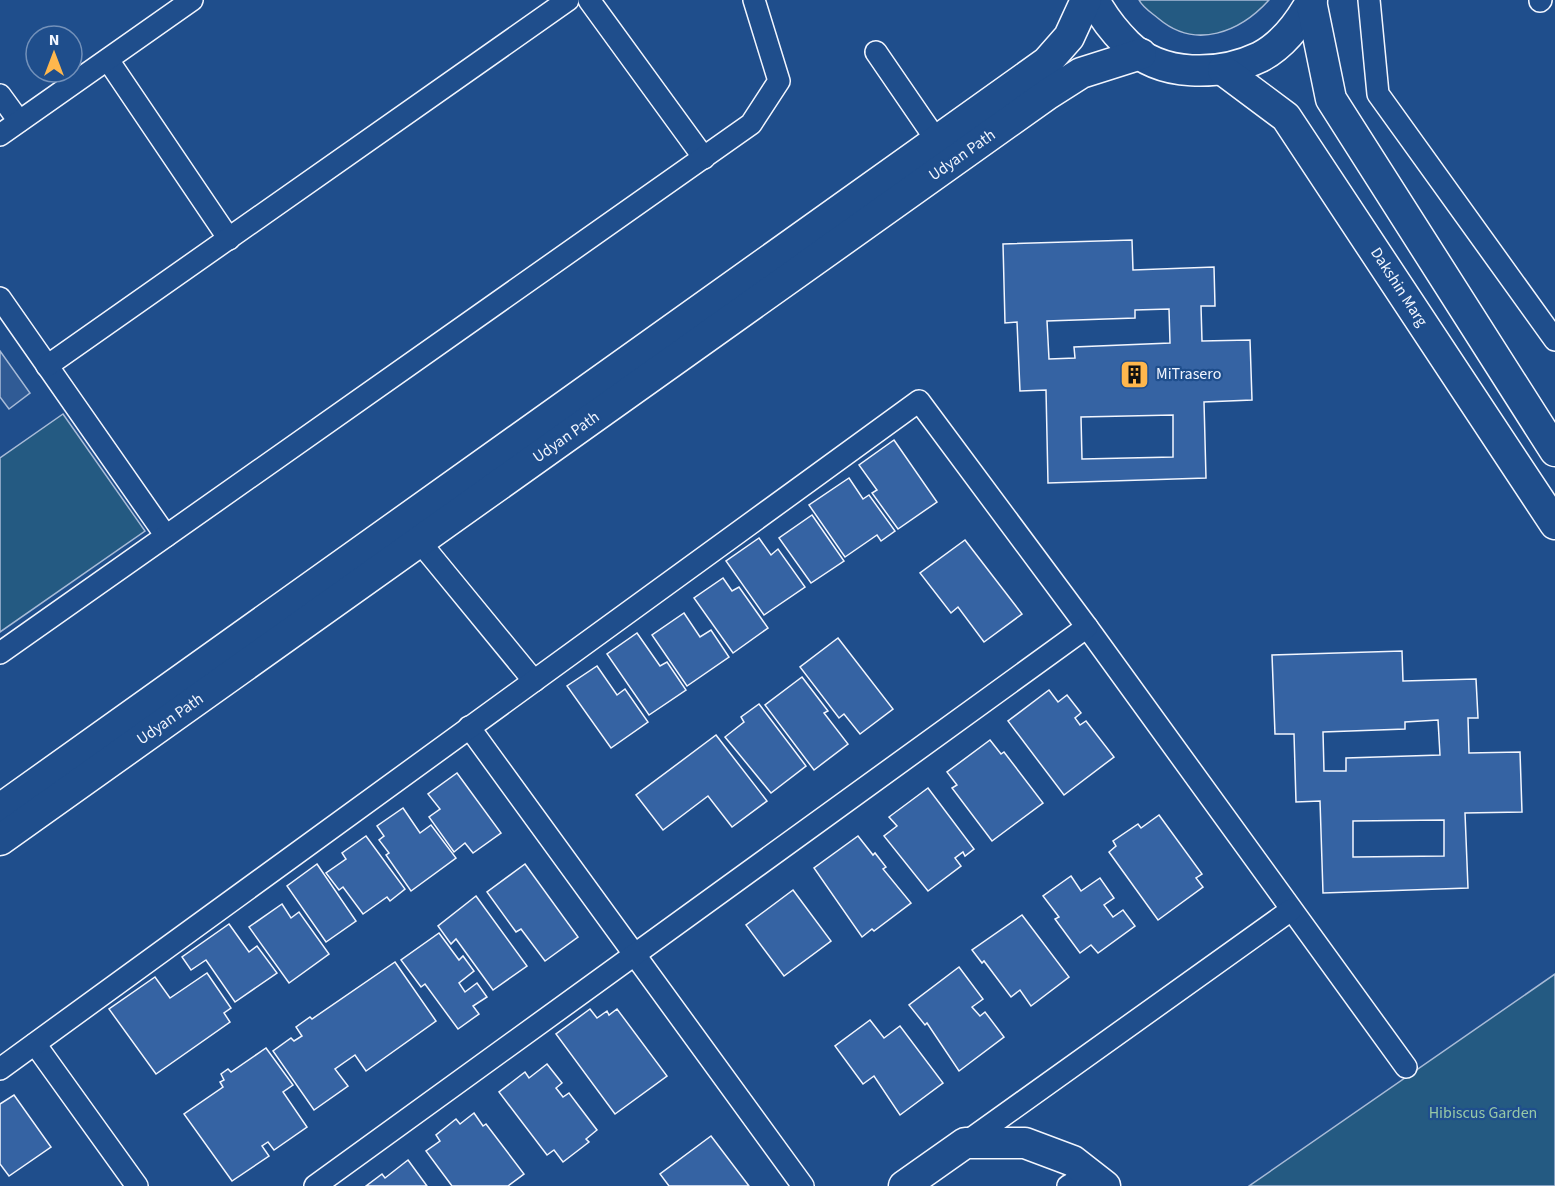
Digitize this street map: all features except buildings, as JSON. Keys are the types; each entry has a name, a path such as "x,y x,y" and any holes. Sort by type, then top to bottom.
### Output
{"main road":[{"name":"Udyan Path","path":"0,808 1047,62 1069,37 1086,0"},
{"path":"1094,0 1127,45 1141,54 1174,68 1194,71 1223,70 1262,56 1288,35 1312,0"},
{"path":"1312,0 1331,99 1555,451"},
{"name":"Udyan Path","path":"0,840 1048,94 1082,73 1141,54"},
{"name":"Dakshin Marg","path":"1223,70 1287,117 1555,524"},
{"path":"904,1186 965,1143 1025,1143 1073,1161 1087,1182"}],"street":[{"path":"0,135 192,0"},
{"path":"47,366 568,0"},
{"path":"589,0 704,158"},
{"path":"0,653 751,124 778,81 754,0"},
{"path":"1369,0 1378,94 1555,340"},
{"path":"876,52 937,141"},
{"path":"108,60 229,239"},
{"path":"0,95 19,122"},
{"path":"0,298 166,536"},
{"path":"0,1069 918,401 1087,627 1406,1067"},
{"path":"419,542 534,681"},
{"path":"315,1186 1087,627"},
{"path":"469,727 636,953 803,1186"},
{"path":"965,1143 1291,910"},
{"path":"35,1044 137,1186"}],"green space":[{"path":"1139,0 1269,0 1245,21 1217,33 1202,35 1188,34 1173,28 1143,6"},
{"path":"63,414 145,531 0,632 0,458"},
{"name":"Hibiscus Garden","path":"1555,974 1555,1186 1249,1186"}],"shaded area":[{"path":"0,351 30,393 9,409 0,397"}],"place":[{"name":"MiTrasero","path":"1135,374"}]}
